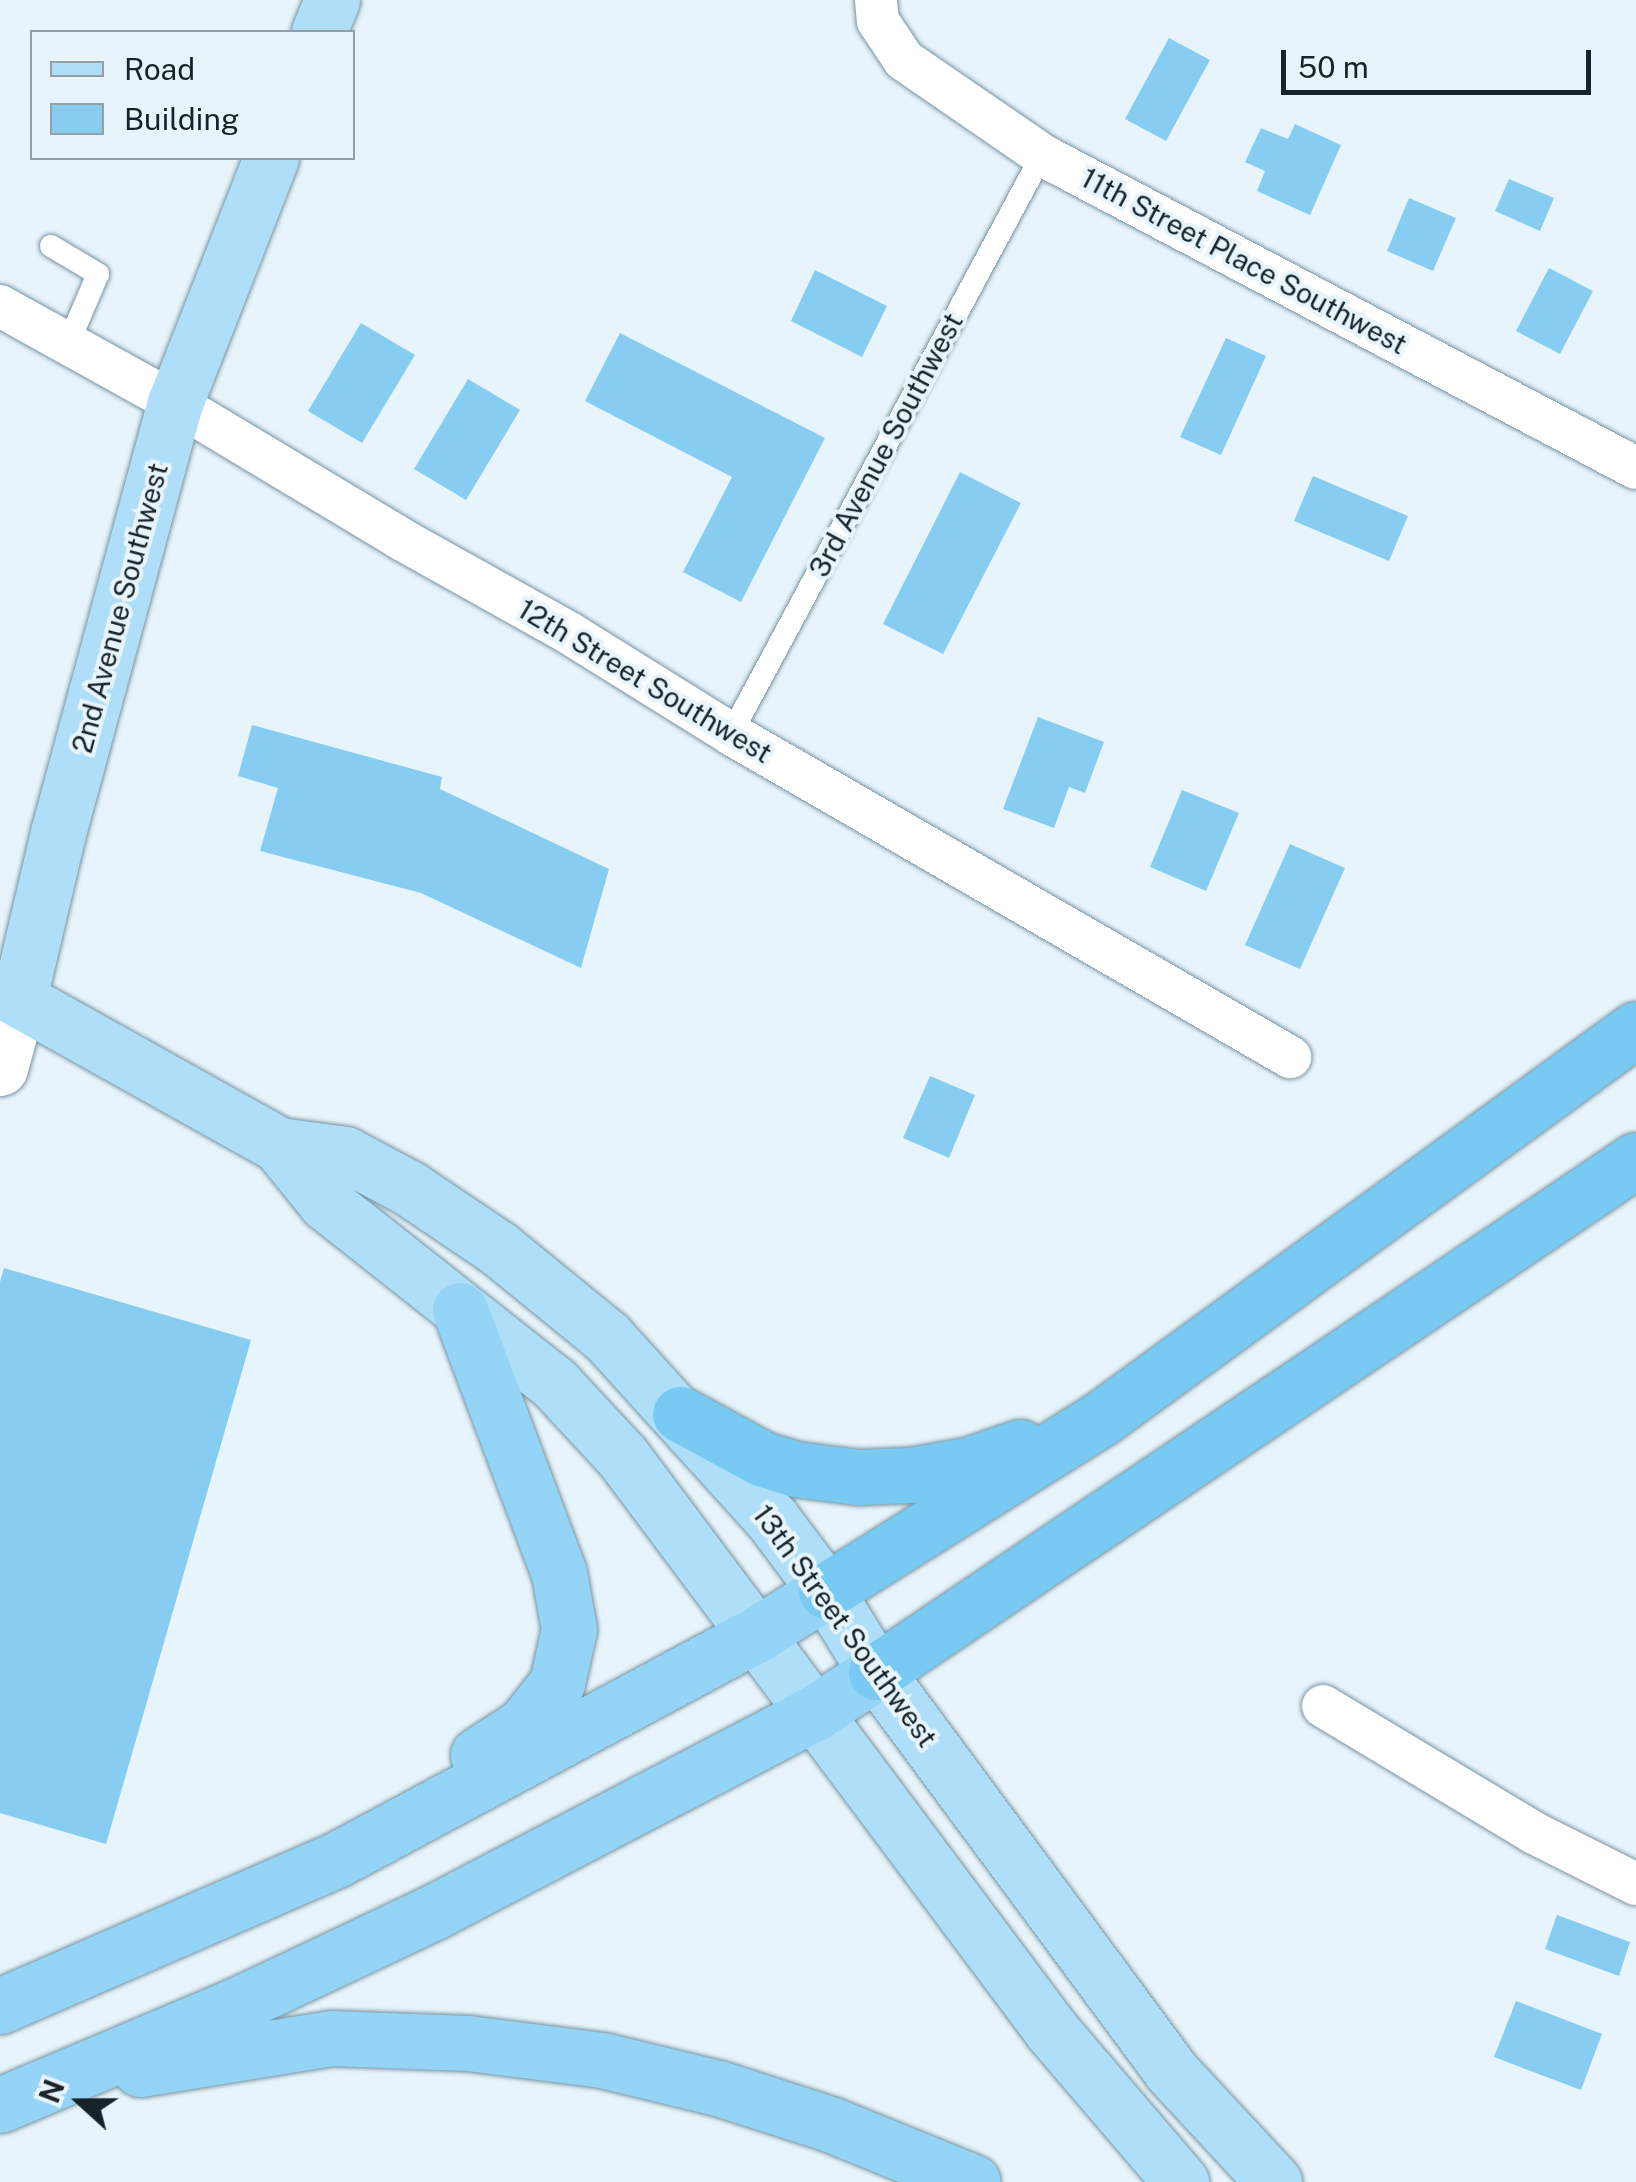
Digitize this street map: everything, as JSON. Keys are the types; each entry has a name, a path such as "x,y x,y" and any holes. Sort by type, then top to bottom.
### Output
{"highway":[{"path":"0,2006 336,1860 757,1634 1099,1420 1636,1029"},
{"path":"0,2105 237,2005 434,1912 813,1714 1636,1160"},
{"path":"336,1860 468,1761 524,1726 557,1683 569,1630 559,1574 460,1310"},
{"path":"680,1414 763,1459 796,1469 858,1477 910,1475 968,1464 1099,1420"},
{"path":"54,2082 331,2038 468,2043 602,2060 718,2088 830,2124 973,2182"}],"main road":[{"path":"320,30 332,0"},
{"name":"2nd Avenue Southwest","path":"0,1068 9,994 58,833 175,403 269,160"},
{"name":"13th Street Southwest","path":"9,994 279,1144 345,1154 409,1188 498,1248 606,1336 772,1518 826,1591 876,1672 1170,2070 1274,2182"},
{"name":"13th Street Southwest","path":"279,1144 326,1202 555,1384 622,1456 1102,2095 1180,2182"}],"street":[{"name":"11th Street Place Southwest","path":"877,11 904,60 1042,155 1636,468"},
{"name":"12th Street Southwest","path":"0,306 175,403 401,539 569,633 730,734 1290,1057"},
{"path":"1323,1706 1534,1833 1636,1884"}],"lane":[{"name":"3rd Avenue Southwest","path":"730,734 1042,155"},
{"path":"50,246 98,274 68,344"}],"building":[{"path":"1169,38 1210,60 1166,141 1125,119"},
{"path":"1295,124 1341,145 1310,215 1257,191 1265,171 1245,162 1261,128 1288,139"},
{"path":"1509,179 1554,198 1540,231 1495,211"},
{"path":"1409,198 1456,218 1433,271 1387,251"},
{"path":"1549,268 1593,291 1560,354 1516,331"},
{"path":"815,270 887,306 862,357 791,321"},
{"path":"361,323 415,355 362,443 308,411"},
{"path":"620,333 825,438 741,602 683,572 732,477 585,401"},
{"path":"1226,338 1266,356 1221,455 1180,437"},
{"path":"468,379 520,410 466,500 414,469"},
{"path":"960,472 1021,503 943,654 883,624"},
{"path":"1313,476 1408,516 1389,561 1294,521"},
{"path":"1038,717 1104,742 1085,793 1069,787 1054,828 1003,809"},
{"path":"252,725 442,777 440,789 609,869 581,968 421,893 260,851 278,788 238,776"},
{"path":"1182,790 1239,813 1206,891 1150,867"},
{"path":"1290,844 1345,868 1300,969 1245,945"},
{"path":"930,1076 975,1095 949,1158 903,1138"},
{"path":"4,1268 251,1340 106,1844 0,1813 0,1282"},
{"path":"1557,1915 1630,1942 1619,1976 1545,1949"},
{"path":"1516,2001 1602,2034 1581,2090 1494,2057"}]}
